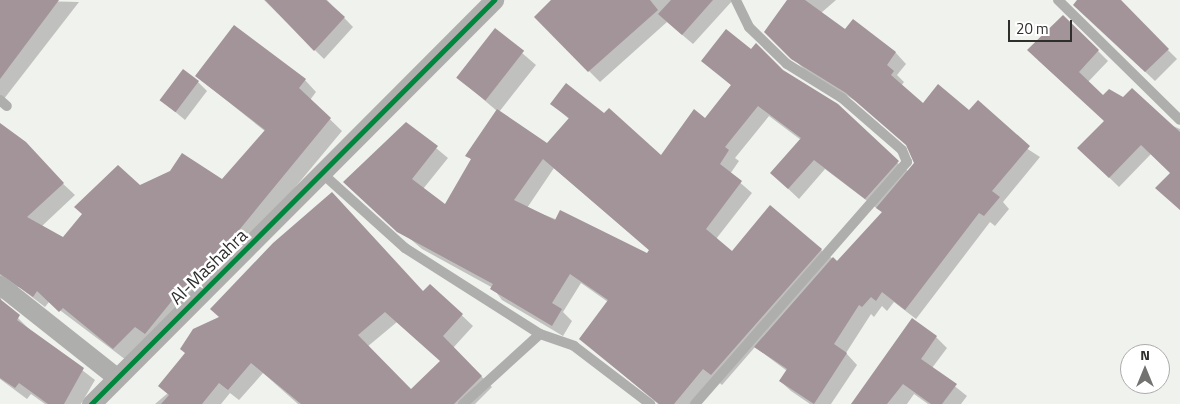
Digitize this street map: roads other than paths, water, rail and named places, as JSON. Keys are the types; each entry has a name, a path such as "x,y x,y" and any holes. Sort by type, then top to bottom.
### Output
{"street":[{"name":"Al-Mashahra","path":"90,404 115,376 324,175 494,0"},
{"path":"0,285 115,376"}],"lane":[{"path":"695,404 907,162 902,150 842,98 787,64 749,27 736,0"},
{"path":"1058,0 1180,120"},
{"path":"324,175 405,248 540,334 574,346 650,404"},
{"path":"463,404 540,334"}]}
